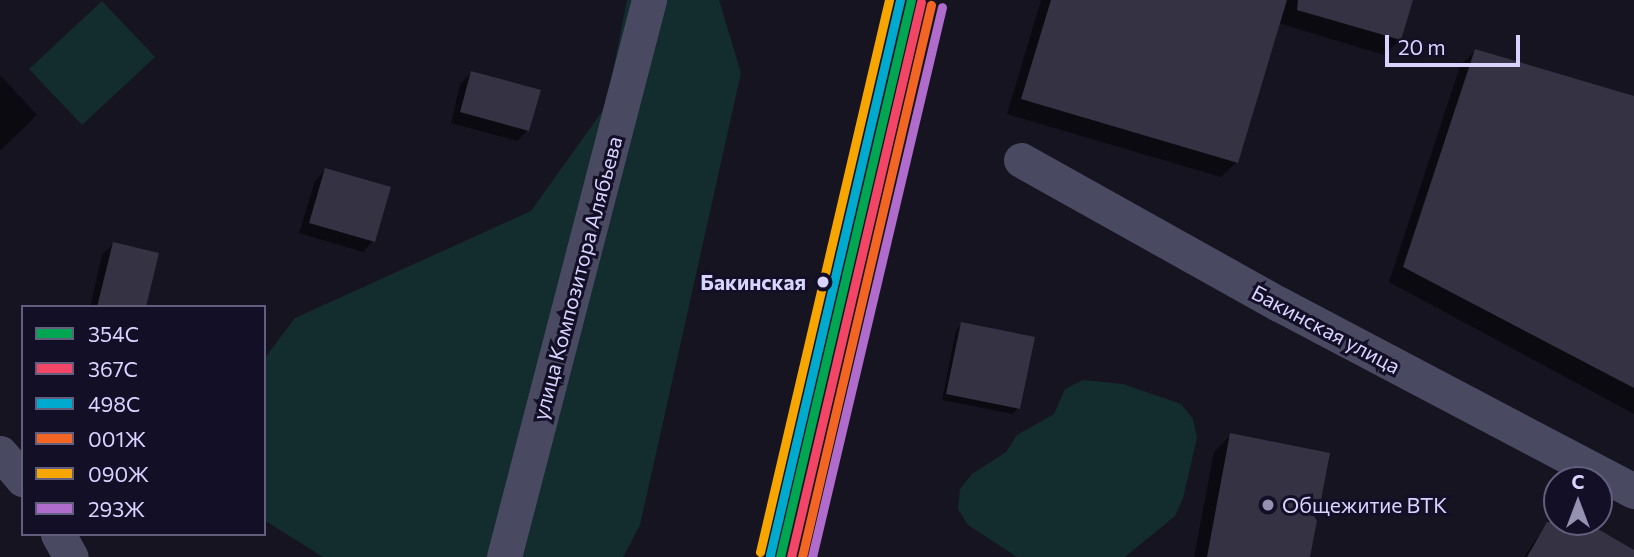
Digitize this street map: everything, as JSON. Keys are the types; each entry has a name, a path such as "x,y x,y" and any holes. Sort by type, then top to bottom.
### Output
{"street":[{"name":"улица Композитора Алябьева","path":"504,557 649,0"},
{"name":"Бакинская улица","path":"1021,160 1279,304 1634,491"},
{"path":"0,453 21,478"},
{"path":"59,536 71,557"}],"green space":[{"path":"627,0 719,0 741,73 640,525 623,557 323,557 266,521 266,356 295,318 531,211 606,106"},
{"path":"102,1 155,57 82,125 29,69"},
{"path":"1083,380 1123,384 1181,404 1193,419 1197,438 1183,498 1175,516 1125,557 1017,557 968,525 958,509 960,489 972,474 1006,452 1017,435 1054,414 1065,389"}],"building":[{"path":"1051,0 1287,0 1238,163 1021,99"},
{"path":"1298,0 1413,0 1401,40 1297,10"},
{"path":"1475,49 1634,96 1634,388 1403,267"},
{"path":"471,71 541,90 529,131 460,112"},
{"path":"325,168 391,187 375,242 309,223"},
{"path":"113,242 159,253 146,305 97,305"},
{"path":"961,322 1035,337 1020,409 946,394"},
{"name":"Общежитие ВТК","path":"1230,433 1330,453 1310,557 1207,557"},
{"path":"1543,529 1543,536 1610,536 1634,550 1634,557 1527,557"}],"transit line":[{"name":"090Ж","path":"760,552 889,0"},
{"name":"498С","path":"770,555 900,0"},
{"name":"354С","path":"780,557 911,0"},
{"name":"367С","path":"791,557 921,2"},
{"name":"001Ж","path":"802,557 931,5"},
{"name":"293Ж","path":"812,557 942,7"}],"place":[{"name":"Бакинская","path":"823,282"},
{"name":"Общежитие ВТК","path":"1268,505"}]}
